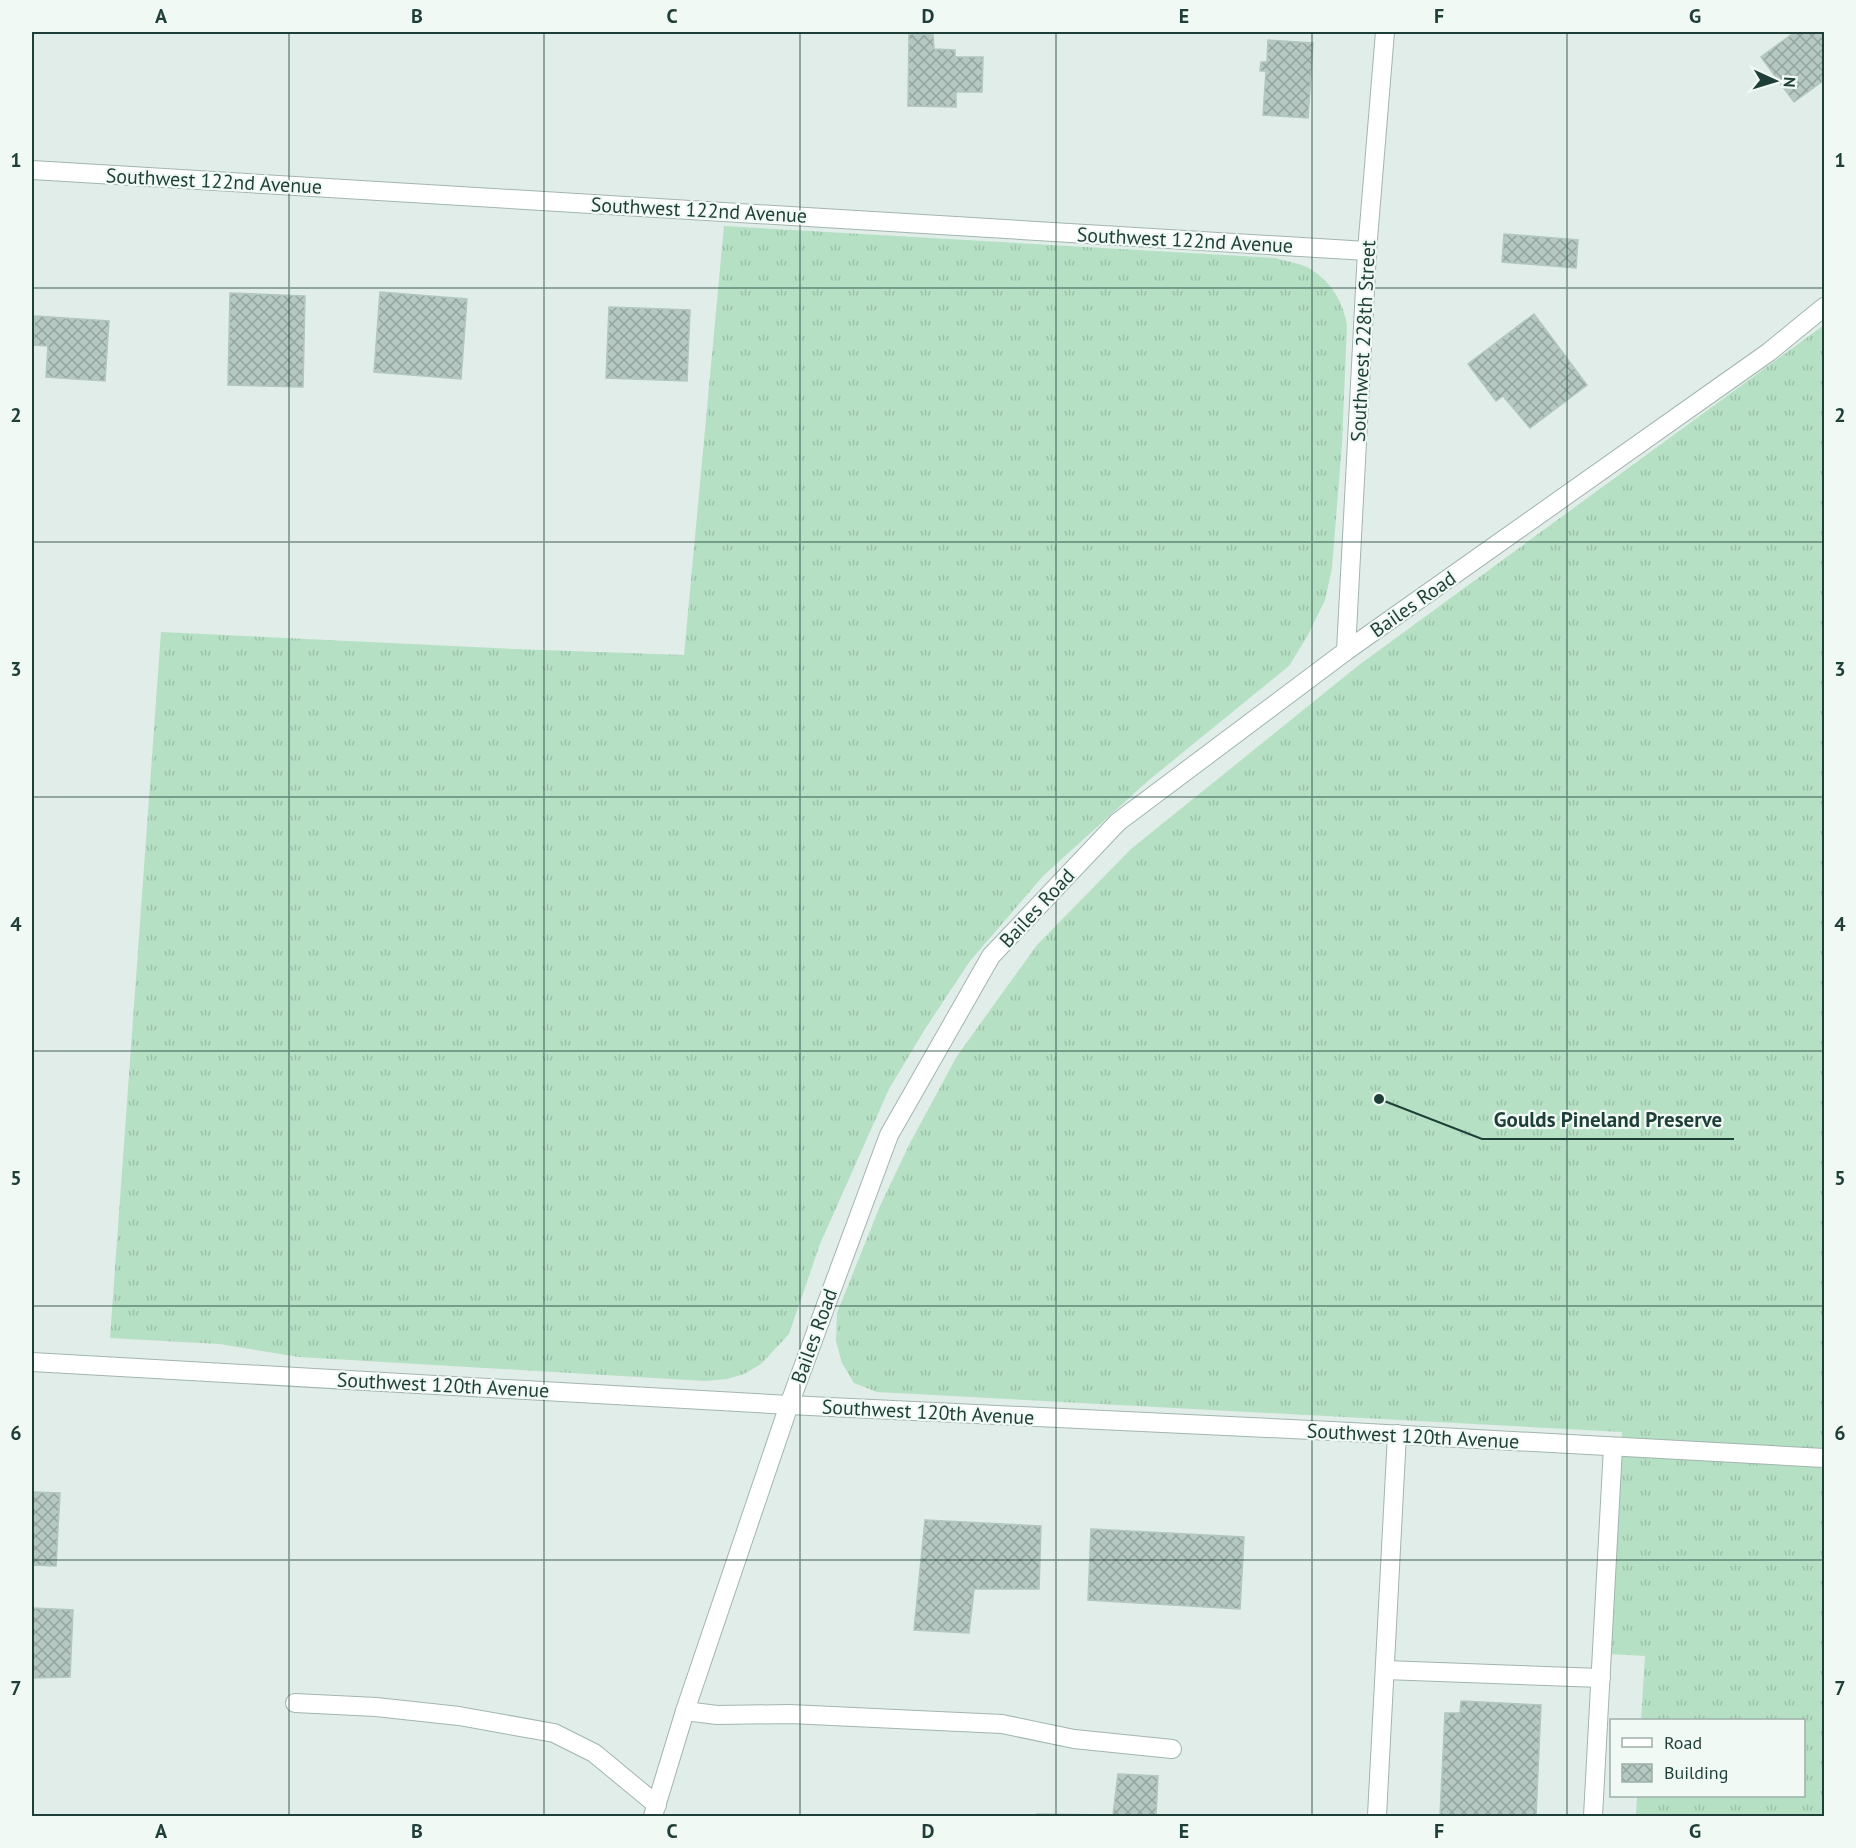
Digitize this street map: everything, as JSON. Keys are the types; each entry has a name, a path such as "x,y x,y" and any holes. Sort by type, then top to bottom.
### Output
{"street":[{"name":"Southwest 228th Street","path":"1346,651 1367,251 1385,32"},
{"name":"Southwest 122nd Avenue","path":"32,170 1367,251"},
{"name":"Bailes Road","path":"655,1811 685,1711 789,1405 889,1135 992,956 1118,822 1346,651 1769,352 1824,307"},
{"name":"Southwest 120th Avenue","path":"32,1362 789,1405 1397,1434 1824,1458"},
{"path":"1377,1816 1397,1434"},
{"path":"1593,1816 1613,1447"},
{"path":"1385,1670 1601,1678"},
{"path":"295,1703 376,1707 459,1716 554,1733 594,1753 655,1811"},
{"path":"685,1711 717,1715 790,1714 1002,1724 1074,1739 1172,1749"}],"green space":[{"path":"724,226 1276,258 1300,264 1312,270 1336,294 1347,325 1342,444 1332,568 1325,600 1308,635 1289,666 1149,780 1044,875 970,961 889,1089 820,1244 789,1334 761,1364 744,1374 727,1379 705,1381 299,1357 219,1344 110,1338 161,632 684,655"},
{"path":"1824,325 1824,1816 1636,1816 1637,1797 1805,1797 1805,1719 1641,1719 1645,1656 1609,1654 1622,1432 877,1392 854,1383 842,1363 836,1341 837,1313 880,1206 910,1143 957,1056 1037,945 1131,849 1359,665"}],"building":[{"path":"1795,32 1824,32 1824,80 1794,102 1761,57"},
{"path":"909,34 933,35 934,49 955,50 955,57 983,57 982,92 956,92 956,107 908,106"},
{"path":"1268,40 1313,43 1308,118 1263,115 1266,71 1260,71 1261,62 1267,62"},
{"path":"1504,234 1578,240 1576,268 1502,262"},
{"path":"380,292 467,299 461,379 374,372"},
{"path":"230,293 305,296 303,387 228,385"},
{"path":"609,307 690,310 687,381 606,378"},
{"path":"1534,314 1587,385 1530,428 1503,396 1496,401 1468,364"},
{"path":"35,316 109,321 105,381 46,377 48,346 33,345"},
{"path":"32,1492 60,1493 56,1566 32,1565"},
{"path":"925,1520 1041,1526 1039,1589 974,1589 969,1633 914,1630"},
{"path":"1091,1529 1244,1537 1240,1609 1088,1600"},
{"path":"32,1608 73,1610 70,1677 32,1678"},
{"path":"1461,1701 1541,1705 1536,1816 1440,1816 1445,1713 1460,1713"},
{"path":"1118,1774 1158,1776 1156,1816 1037,1816 1037,1814 1113,1815"}],"place":[{"name":"Goulds Pineland Preserve","path":"1379,1099"}]}
